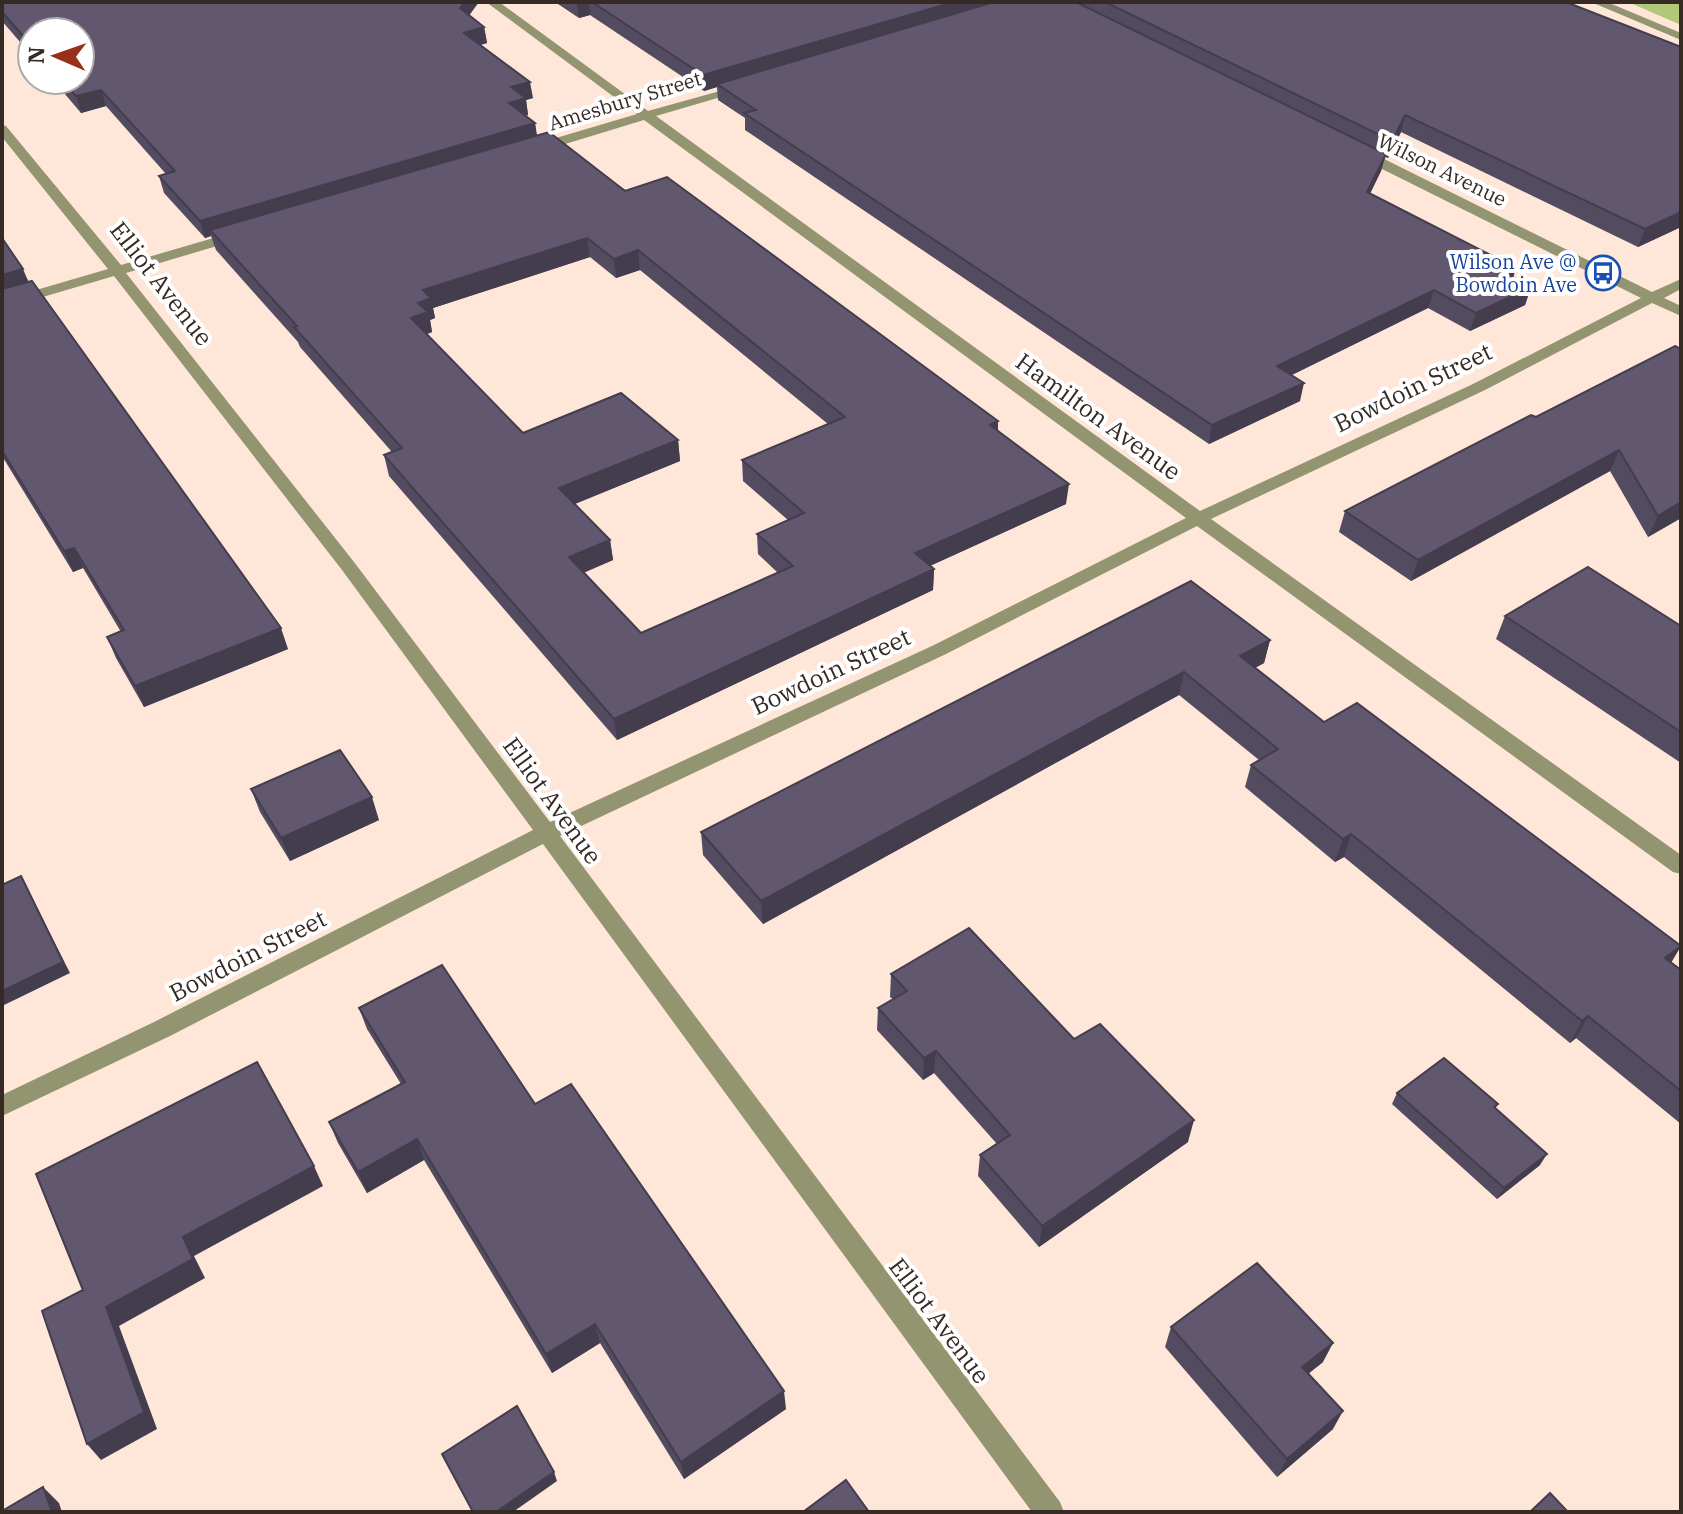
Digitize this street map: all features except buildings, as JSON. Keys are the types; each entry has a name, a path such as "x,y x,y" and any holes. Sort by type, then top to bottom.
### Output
{"street":[{"name":"Hamilton Avenue","path":"492,2 1198,519 1681,866"},
{"path":"1597,2 1681,37"},
{"name":"Amesbury Street","path":"523,152 751,84"},
{"name":"Elliot Avenue","path":"2,129 348,566 1050,1512"},
{"name":"Wilson Avenue","path":"1350,147 1681,312"},
{"path":"2,305 252,231"},
{"name":"Bowdoin Street","path":"2,1106 162,1029 544,834 939,650 1198,519 1479,387 1681,283"}],"green space":[{"path":"1628,2 1681,2 1681,25"}],"place":[{"name":"Wilson Ave @ Bowdoin Ave","path":"1603,273"}]}
